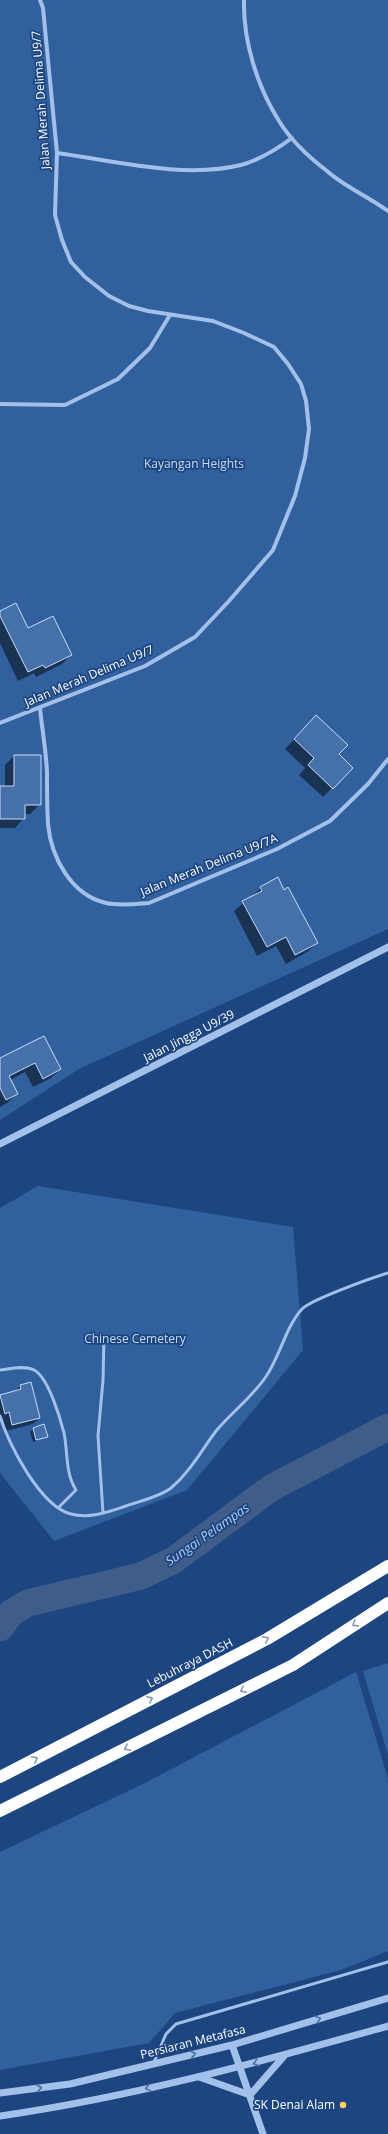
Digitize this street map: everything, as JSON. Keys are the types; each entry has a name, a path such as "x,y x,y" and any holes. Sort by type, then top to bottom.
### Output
{"highway":[{"name":"Lebuhraya DASH","path":"0,1777 267,1639 388,1566"},
{"path":"0,1811 293,1665 388,1603"}],"street":[{"name":"Jalan Merah Delima U9/7","path":"0,723 145,666 195,637 229,601 273,550 295,496 305,458 309,429 306,401 301,384 288,364 274,348 244,333 213,321 170,315 129,306 109,296 85,277 71,262 62,240 55,215 57,153 43,8 40,0"},
{"path":"244,0 243,12 252,63 264,93 279,122 292,138 327,172 388,211"},
{"path":"57,153 169,169 214,170 249,162 272,152 292,138"},
{"path":"0,404 65,405 118,379 150,348 170,315"},
{"name":"Jalan Merah Delima U9/7A","path":"40,708 47,770 48,825 52,847 65,873 74,886 105,903 129,905 149,903 302,837 330,821 368,784 388,760"},
{"name":"Jalan Jingga U9/39","path":"0,1144 388,947"},
{"name":"Persiaran Metafasa","path":"0,2093 70,2084 232,2045 388,1998"},
{"path":"0,2116 67,2106 199,2077 241,2067 388,2026"},
{"path":"232,2045 241,2067 263,2134"},
{"path":"250,2095 285,2055"},
{"path":"199,2077 250,2095"}],"lane":[{"path":"0,1416 3,1427 16,1452 39,1490 58,1507 69,1514 82,1516 103,1514 170,1489 185,1475 217,1431 265,1379 296,1318 303,1308 354,1285 388,1273"},
{"path":"103,1514 98,1436 103,1380 104,1336"},
{"path":"0,1370 33,1369 41,1375 48,1387 64,1433 70,1482 76,1490 58,1507"},
{"path":"153,2064 170,2027 176,2024 388,1962"}],"green space":[{"name":"Kayangan Heights","path":"0,0 388,0 388,929 79,1069 0,1120"},
{"name":"Chinese Cemetery","path":"38,1186 293,1227 303,1350 187,1490 54,1541 0,1473 0,1208"},
{"path":"388,1663 388,1755 363,1671"},
{"path":"356,1672 388,1779 388,1951 341,1970 175,2013 149,2043 0,2070 0,1852 145,1783"}],"building":[{"path":"16,603 28,628 53,616 72,655 45,668 43,665 28,672 0,616 0,611"},
{"path":"316,715 348,745 339,754 353,768 333,789 308,765 314,758 294,739"},
{"path":"14,755 41,755 41,805 25,805 25,819 0,819 0,786 14,786"},
{"path":"278,877 284,890 288,887 318,943 295,955 286,937 267,947 242,901 262,891 260,887"},
{"path":"44,1036 61,1069 43,1079 35,1063 9,1076 18,1094 6,1100 0,1088 0,1058"},
{"path":"31,1382 40,1418 12,1425 9,1412 5,1414 0,1395 21,1389 20,1385"},
{"path":"44,1424 48,1437 36,1440 33,1428"}],"waterway":[{"name":"Sungai Pelampas","path":"0,1628 11,1613 28,1603 141,1576 174,1560 271,1488 388,1427"}],"place":[{"name":"SK Denai Alam","path":"343,2105"}]}
